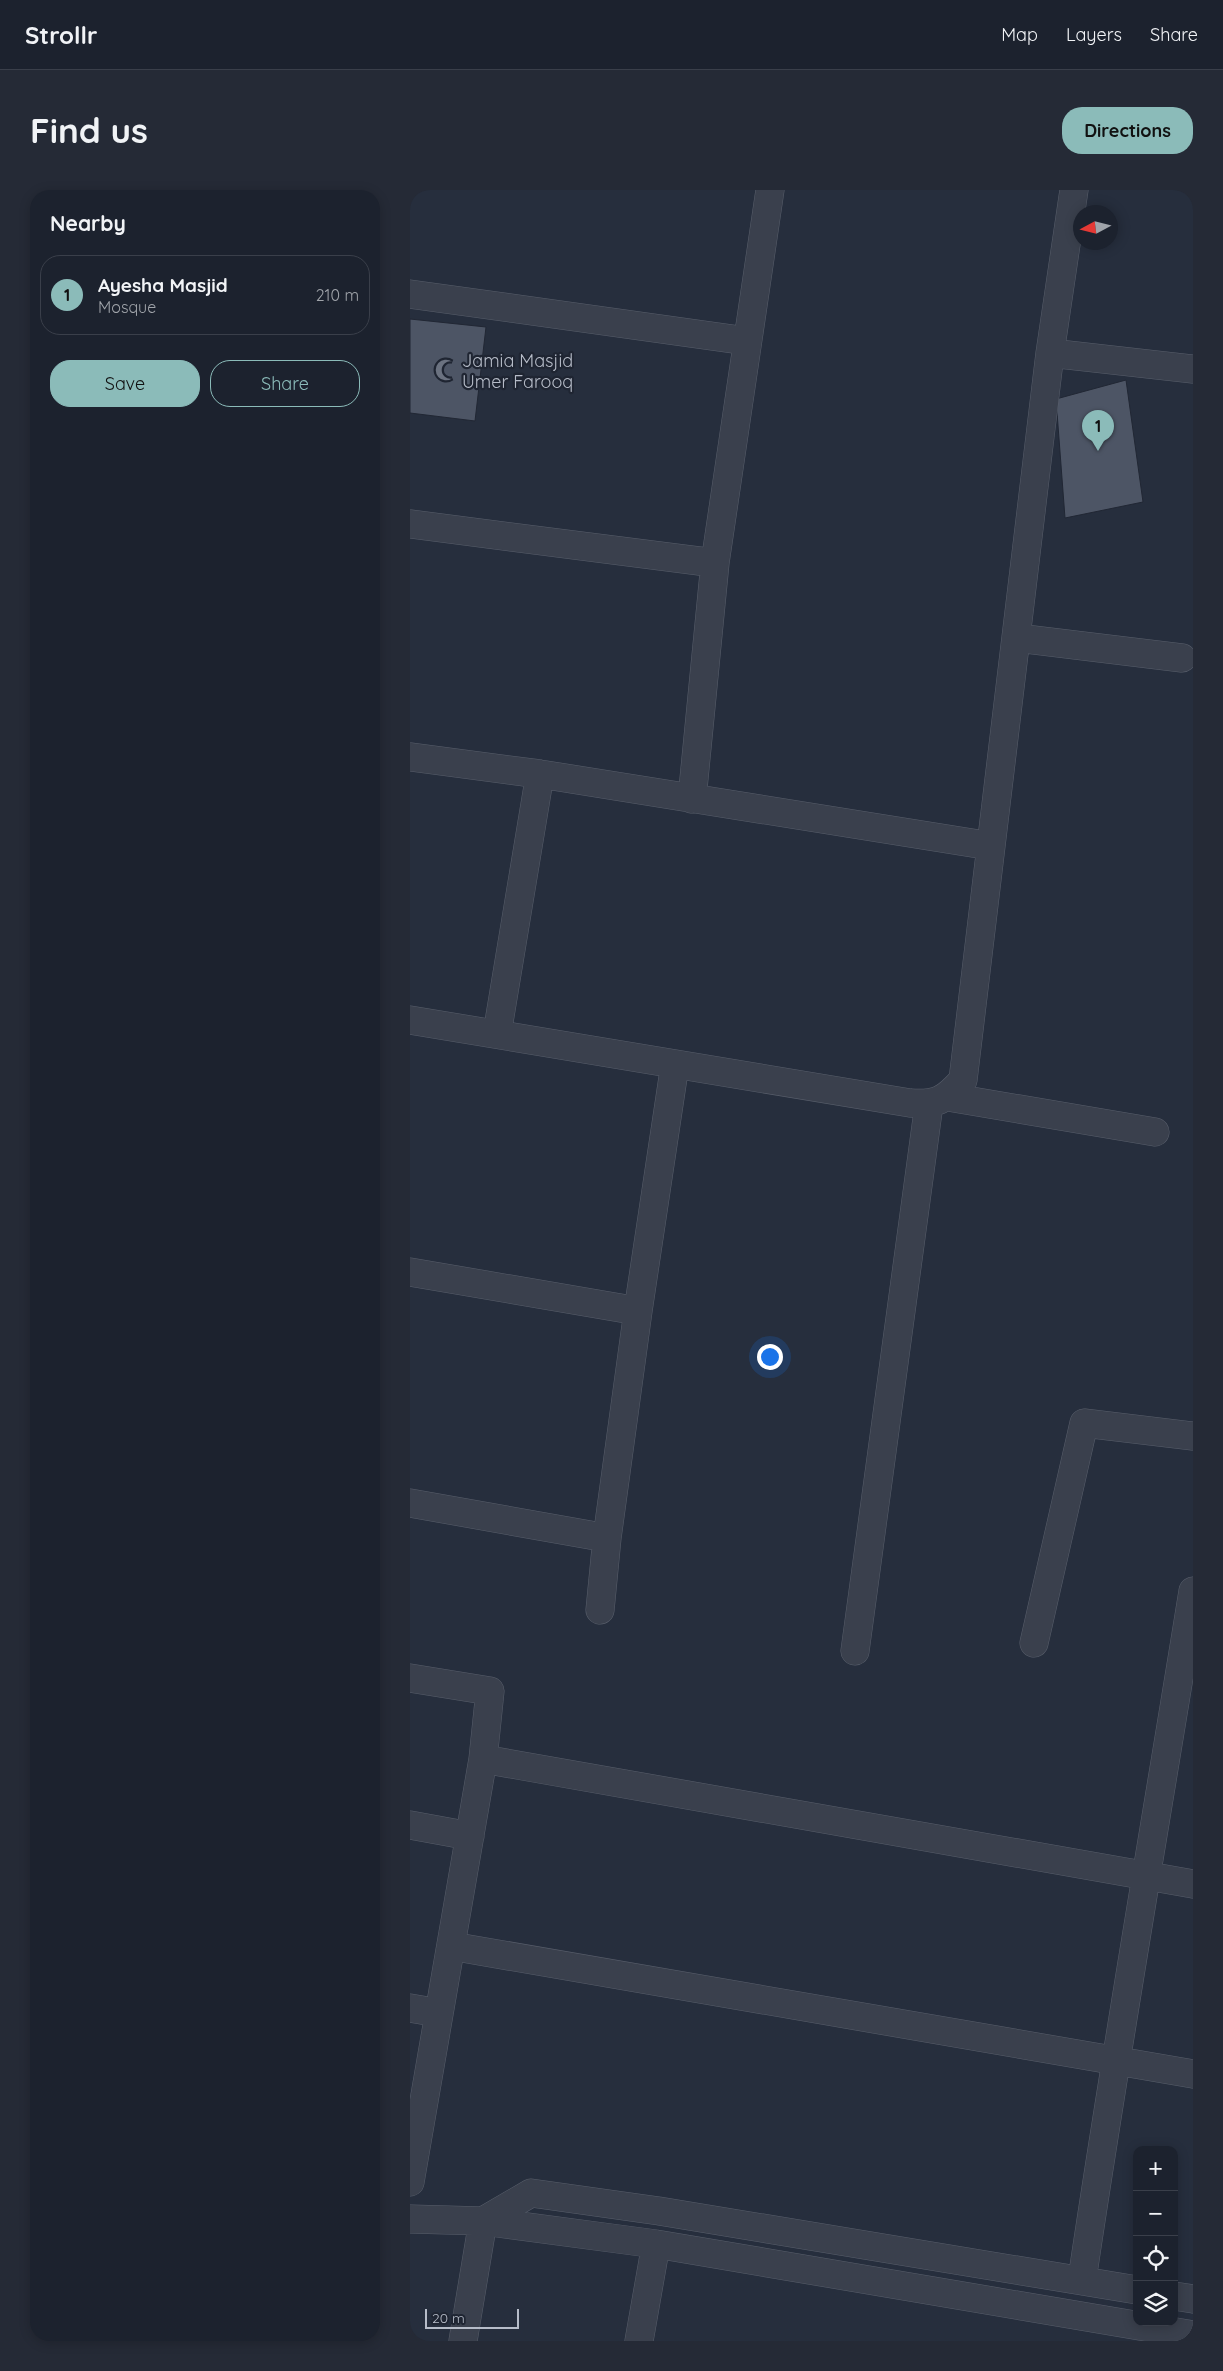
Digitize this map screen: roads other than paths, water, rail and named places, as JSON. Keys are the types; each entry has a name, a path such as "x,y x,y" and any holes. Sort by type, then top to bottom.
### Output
{"street":[{"path":"692,799 715,563 770,190"},
{"path":"855,1651 938,1100 963,1080 1050,353 1074,190"},
{"path":"410,294 747,341"},
{"path":"1050,353 1193,369"},
{"path":"410,524 715,563"},
{"path":"1016,638 1182,658"},
{"path":"410,757 540,774 992,846"},
{"path":"497,1034 540,774"},
{"path":"410,1020 910,1103 938,1100 1156,1132"},
{"path":"600,1610 607,1538 638,1311 675,1064"},
{"path":"410,1272 638,1311"},
{"path":"1034,1643 1084,1423 1193,1436"},
{"path":"410,1503 607,1538"},
{"path":"1082,2280 1115,2060 1147,1878 1193,1591"},
{"path":"410,1678 490,1691 483,1759 410,2182"},
{"path":"483,1759 1147,1878 1193,1884"},
{"path":"410,1825 470,1836"},
{"path":"451,1946 1193,2074"},
{"path":"410,2008 439,2013"},
{"path":"463,2341 483,2222 531,2193 659,2210 1133,2289"},
{"path":"410,2219 483,2222 656,2244 1150,2331 1193,2335"},
{"path":"639,2341 656,2244"},
{"path":"1178,2297 1193,2299"}],"place":[{"name":"Jamia Masjid Umer Farooq","path":"446,370"},
{"name":"Ayesha Masjid","path":"1098,451"}]}
